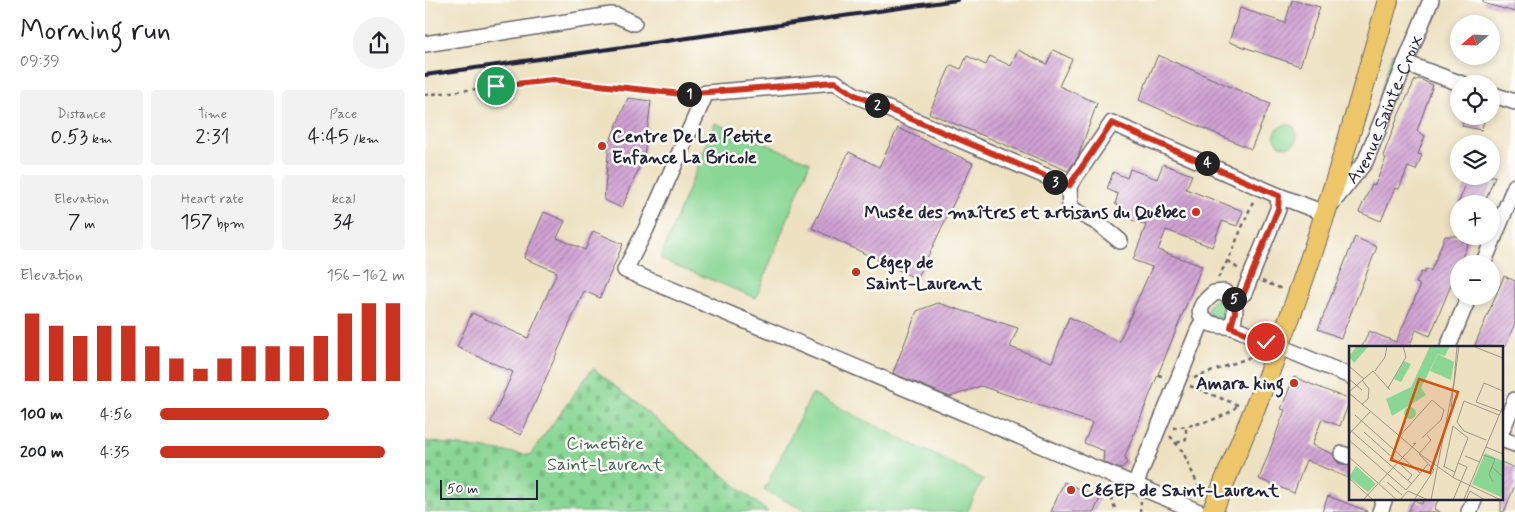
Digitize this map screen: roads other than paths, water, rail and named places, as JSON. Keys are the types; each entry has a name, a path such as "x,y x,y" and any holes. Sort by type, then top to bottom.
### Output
{"main road":[{"name":"Avenue Sainte-Croix","path":"1205,508 1324,213 1349,137 1388,0"}],"street":[{"name":"Avenue Sainte-Croix","path":"1324,213 1365,162 1431,0"},
{"path":"425,44 611,15 634,23"},
{"path":"1405,63 1450,80"},
{"path":"1069,186 855,95 835,82 706,93 646,229 625,270 1138,492 1205,508"},
{"path":"1500,97 1515,102"},
{"path":"1120,241 1098,223 1070,208 1069,186 1112,123 1279,196 1324,213"},
{"path":"1487,255 1515,186"},
{"path":"1233,300 1244,293 1278,209 1279,196"},
{"path":"1231,327 1235,312 1233,300 1224,292 1214,293 1201,307 1201,314 1205,320 1215,325 1231,327 1270,350 1349,376"},
{"path":"1448,346 1465,305"},
{"path":"1138,492 1200,326 1205,320"},
{"path":"1503,427 1515,400"},
{"path":"1503,440 1515,444"},
{"path":"1380,512 1384,500"},
{"path":"1469,512 1474,500"}],"railway":[{"path":"425,75 957,0"}],"place":[{"name":"Centre De La Petite Enfance La Bricole","path":"602,146"},
{"name":"Musée des maîtres et artisans du Québec","path":"1196,212"},
{"name":"Cégep de Saint-Laurent","path":"856,272"},
{"name":"Amara king","path":"1294,383"},
{"name":"CéGEP de Saint-Laurent","path":"1071,490"}],"park label":[{"name":"Cimetière Saint-Laurent","path":"605,453"}]}
